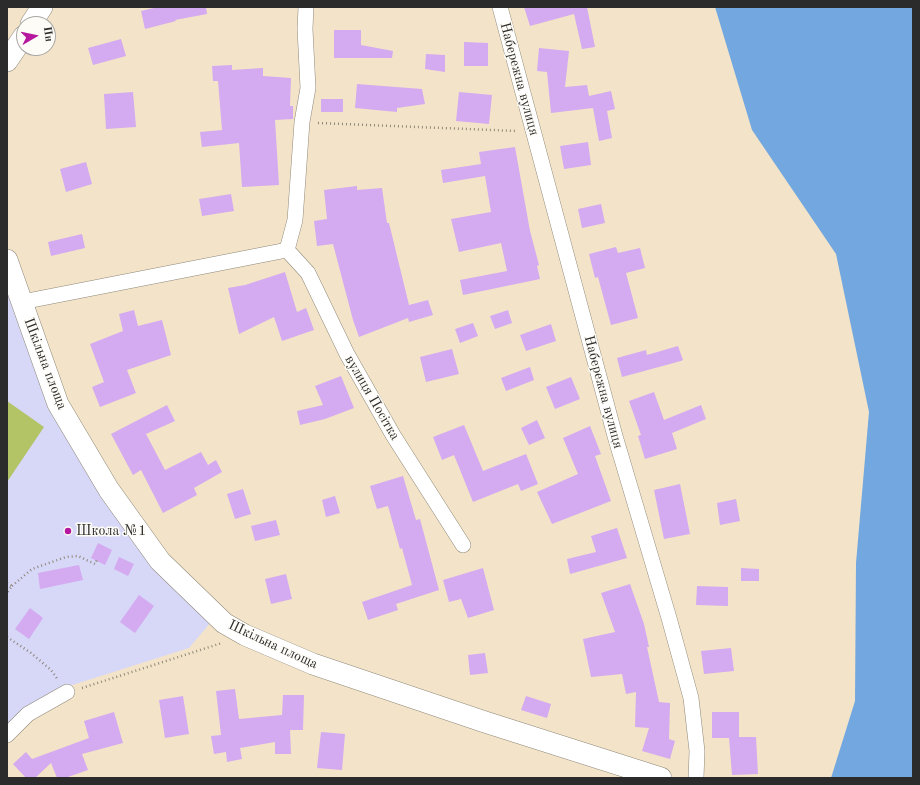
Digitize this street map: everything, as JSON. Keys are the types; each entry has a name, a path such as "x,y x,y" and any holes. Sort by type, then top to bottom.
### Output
{"street":[{"path":"37,16 42,7"},
{"path":"22,302 287,250 295,220 302,122 308,88 305,29 306,7"},
{"name":"Набережна вулиця","path":"500,7 615,436 691,698 697,751 696,778"},
{"path":"7,61 16,48"},
{"name":"вулиця Посітка","path":"287,250 308,273 347,354 392,435 463,545"},
{"name":"Шкільна площа","path":"7,260 58,404 109,490 160,561 224,623 245,635 320,667 485,722 662,778"},
{"path":"7,735 28,714 67,692"}],"path":[{"path":"302,122 533,132"},
{"path":"7,593 12,586 32,569 66,557 78,556 95,564 97,560"},
{"path":"7,583 12,586"},
{"path":"7,637 31,653 51,670 67,692 190,654 245,635"}],"shaded area":[{"name":"Школа №1","path":"7,285 51,409 212,621 189,648 63,688 7,727"}],"green space":[{"path":"7,401 44,427 7,482"}],"water":[{"path":"715,7 913,7 913,778 831,778 855,701 856,563 869,412 836,254 752,130"}],"building":[{"path":"158,7 206,7 207,14 175,20 176,21 145,29 141,11"},
{"path":"524,7 587,7 595,47 582,49 574,14 530,26"},
{"path":"334,30 361,30 361,45 393,51 392,58 334,58"},
{"path":"121,39 126,56 93,65 88,48"},
{"path":"464,42 488,43 488,66 464,66"},
{"path":"539,48 569,51 565,87 587,85 589,96 611,91 615,109 607,111 612,138 599,141 593,108 551,113 547,72 537,71"},
{"path":"426,54 445,55 445,72 425,69"},
{"path":"232,65 232,70 263,68 263,76 291,78 290,106 293,106 293,119 275,120 279,185 242,187 239,143 202,147 200,132 222,130 218,81 213,81 212,66"},
{"path":"357,84 422,89 425,104 397,108 397,112 355,108"},
{"path":"133,92 136,127 106,129 104,94"},
{"path":"459,92 492,95 489,124 456,121"},
{"path":"321,99 343,99 343,112 321,112"},
{"path":"588,142 591,165 564,169 560,146"},
{"path":"515,147 530,231 539,265 537,266 540,279 463,295 460,280 507,271 501,243 459,252 451,219 491,212 485,176 443,183 441,170 481,164 479,152"},
{"path":"86,162 92,184 66,192 60,169"},
{"path":"357,186 357,190 382,188 387,223 389,223 409,305 428,300 433,315 409,322 408,318 359,337 353,320 333,244 317,246 314,221 327,219 324,190"},
{"path":"231,194 234,211 202,216 199,199"},
{"path":"601,204 605,223 582,228 578,209"},
{"path":"82,234 85,248 51,256 48,242"},
{"path":"616,247 618,253 640,248 645,268 626,273 638,318 611,325 598,277 595,278 589,254"},
{"path":"285,272 297,312 306,308 314,330 282,341 274,317 239,334 228,288 245,285"},
{"path":"134,310 138,326 162,320 171,355 127,370 136,393 100,407 92,387 104,382 90,344 123,331 119,314"},
{"path":"508,310 512,323 495,329 490,316"},
{"path":"473,323 478,336 460,343 455,329"},
{"path":"551,324 556,341 526,351 520,335"},
{"path":"678,346 683,360 622,377 617,358 646,350 647,355"},
{"path":"452,349 459,374 426,382 420,357"},
{"path":"530,367 534,380 506,391 501,378"},
{"path":"341,376 354,408 325,419 300,425 297,411 323,405 315,386"},
{"path":"571,377 580,399 555,409 546,387"},
{"path":"654,392 664,420 701,405 706,419 672,433 677,449 645,459 638,436 641,435 629,401"},
{"path":"167,405 175,421 146,434 165,470 201,452 208,465 216,460 222,472 194,488 197,495 163,513 141,470 133,475 111,434"},
{"path":"537,420 545,438 529,445 521,428"},
{"path":"464,425 483,471 526,454 538,484 521,491 518,484 473,502 454,455 442,460 433,437"},
{"path":"590,426 601,454 595,456 611,501 552,524 537,492 578,474 563,438"},
{"path":"403,476 416,520 420,519 439,590 396,604 398,610 368,620 362,602 412,585 388,506 377,509 370,486"},
{"path":"680,484 690,534 664,539 654,490"},
{"path":"243,489 251,514 235,519 227,494"},
{"path":"335,496 340,513 326,517 322,500"},
{"path":"736,499 740,521 720,525 717,503"},
{"path":"276,520 280,535 255,541 251,526"},
{"path":"617,528 627,558 570,574 567,559 596,552 591,536"},
{"path":"98,543 112,550 105,565 91,558"},
{"path":"119,557 134,564 128,576 114,569"},
{"path":"79,565 83,580 40,589 38,573"},
{"path":"483,568 494,610 468,618 461,599 449,602 443,580"},
{"path":"741,568 759,569 759,581 741,581"},
{"path":"286,574 292,599 271,604 265,579"},
{"path":"630,584 644,624 649,647 647,647 659,702 670,703 669,739 675,741 670,759 642,751 649,728 635,727 636,692 626,694 622,674 591,677 583,639 615,632 601,593"},
{"path":"697,586 728,587 728,606 696,605"},
{"path":"139,595 154,606 135,633 120,622"},
{"path":"30,608 43,618 29,639 15,629"},
{"path":"731,648 734,671 704,674 701,651"},
{"path":"485,653 488,673 470,675 468,655"},
{"path":"235,689 239,719 282,715 283,695 304,695 303,730 290,730 291,754 275,754 275,742 240,748 242,759 227,762 226,752 214,754 211,736 221,735 216,691"},
{"path":"183,696 189,734 165,738 159,700"},
{"path":"526,696 551,704 547,718 521,710"},
{"path":"114,712 123,743 82,754 88,770 65,778 57,778 51,763 35,778 26,778 13,764 26,752 32,759 89,738 84,721"},
{"path":"712,712 739,712 739,737 756,737 758,774 732,775 729,738 712,738"},
{"path":"321,732 345,734 342,770 317,768"}],"place":[{"name":"Школа №1","path":"68,531"}]}
